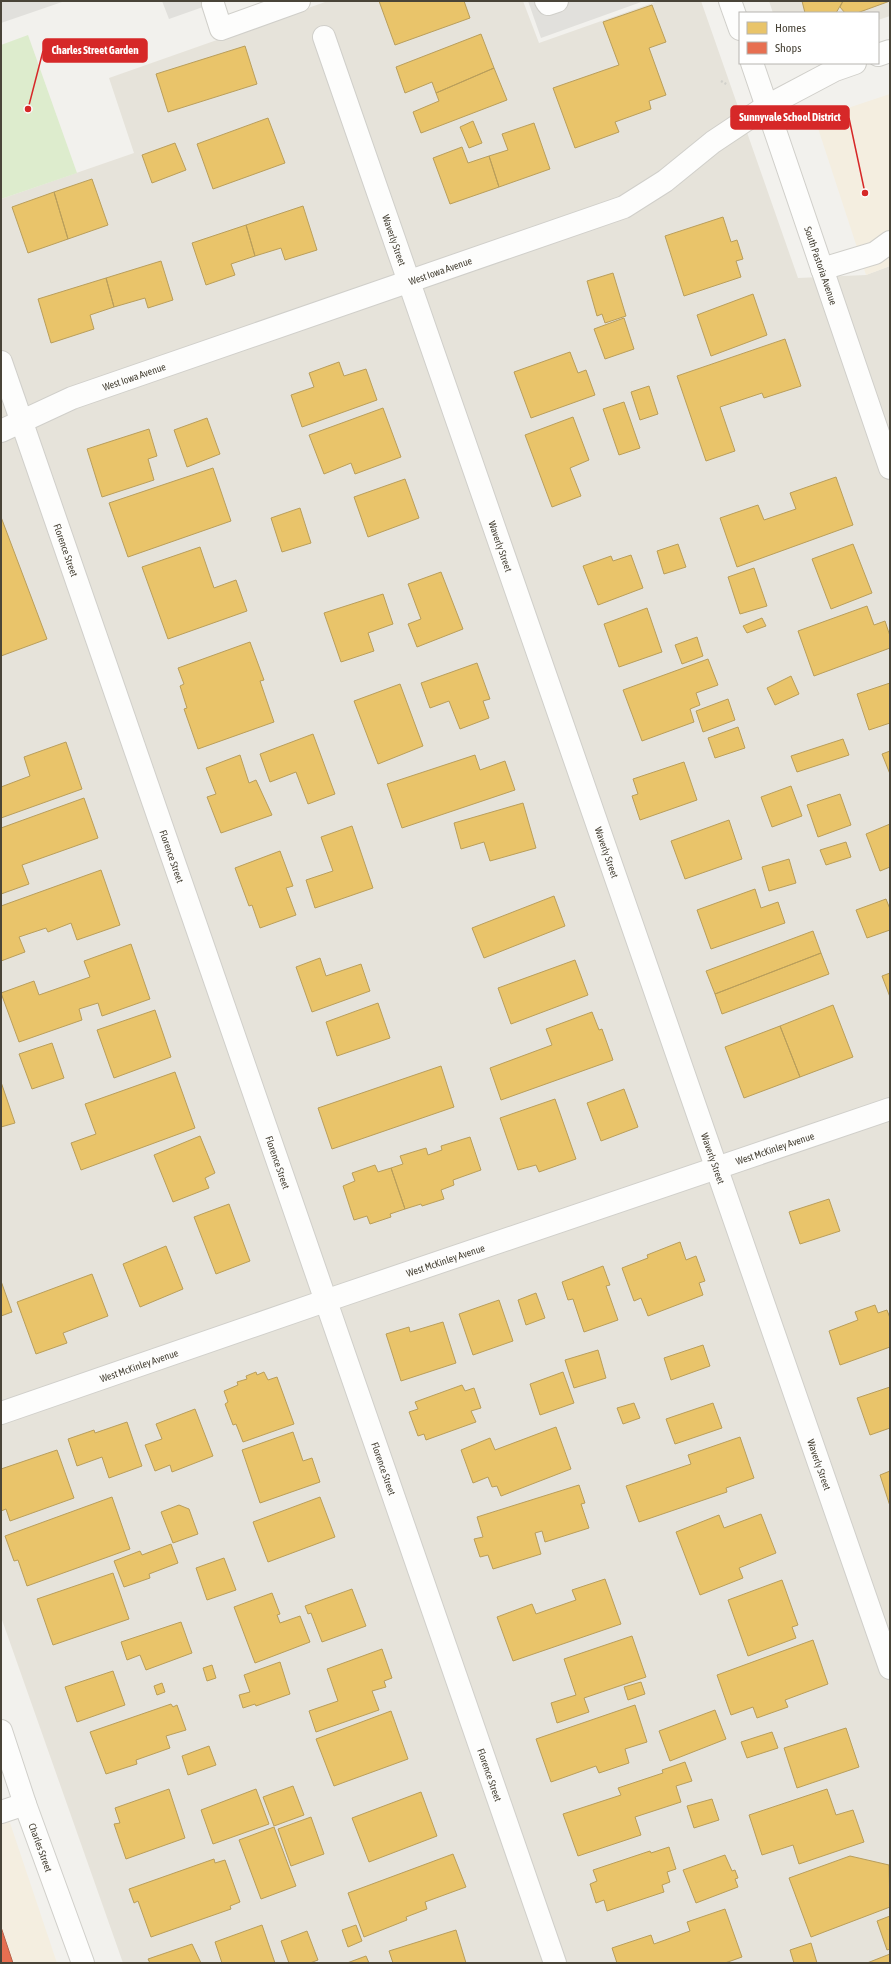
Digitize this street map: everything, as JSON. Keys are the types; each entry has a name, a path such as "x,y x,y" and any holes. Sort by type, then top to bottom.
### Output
{"street":[{"path":"212,4 221,29 299,1"},
{"path":"546,1 548,4 557,1"},
{"path":"730,1 739,26"},
{"name":"Waverly Street","path":"324,37 890,1668"},
{"path":"879,55 890,50"},
{"name":"South Pastoria Avenue","path":"752,64 768,106 890,468"},
{"name":"West Iowa Avenue","path":"1,431 72,398 624,208 665,181 713,142 768,106 835,70 852,64"},
{"path":"822,269 875,254 890,242"},
{"name":"Florence Street","path":"1,362 555,1963"},
{"name":"West McKinley Avenue","path":"1,1413 890,1109"},
{"name":"Charles Street","path":"1,1731 25,1804 83,1963"},
{"path":"1,1812 25,1804"}],"path":[{"path":"721,81 728,85"}],"shaded area":[{"path":"1,1 65,1 1,23"},
{"path":"162,1 220,1 169,19"},
{"path":"328,1 523,1 539,43 658,1 701,1 798,278 866,275 890,266 890,1963 123,1963 1,1617 1,199 134,153 109,78"},
{"path":"528,1 644,1 541,38"},
{"path":"769,1 890,1 890,16 879,20 879,12 773,12"},
{"path":"890,94 890,266 866,275 815,119"},
{"path":"1,1796 57,1963 1,1963"}],"green space":[{"path":"28,35 77,173 1,199 1,45"}],"building: Homes":[{"path":"379,1 464,1 470,18 395,45"},
{"path":"802,1 843,1 837,12 805,12"},
{"path":"843,1 890,1 860,12 844,12 840,7"},
{"path":"652,5 666,42 649,48 666,95 649,101 651,109 615,122 619,132 575,148 553,88 619,65 603,22"},
{"path":"481,34 494,68 436,93 432,82 405,93 396,67"},
{"path":"245,46 257,84 168,112 156,74"},
{"path":"494,68 507,100 421,133 413,112 439,101 436,93"},
{"path":"268,118 285,163 213,189 197,144"},
{"path":"473,121 482,143 469,148 460,127"},
{"path":"534,123 550,169 499,187 489,156 508,150 502,134"},
{"path":"175,143 186,170 152,183 142,155"},
{"path":"462,147 468,163 489,156 499,187 450,204 433,158"},
{"path":"92,179 108,225 68,239 54,192"},
{"path":"54,192 68,239 28,253 12,207"},
{"path":"303,206 317,250 285,260 281,248 255,256 246,225"},
{"path":"723,217 731,242 737,240 743,259 736,261 741,277 684,296 665,236"},
{"path":"246,225 255,256 231,264 235,275 206,285 192,243"},
{"path":"161,261 173,300 148,308 145,298 114,307 106,278"},
{"path":"613,273 626,316 605,323 602,314 597,316 587,281"},
{"path":"106,278 114,307 90,315 94,329 51,343 38,299"},
{"path":"753,294 767,335 711,356 697,315"},
{"path":"624,318 634,349 605,359 594,329"},
{"path":"785,339 801,386 764,398 762,393 720,407 735,451 706,461 677,376"},
{"path":"570,352 578,373 586,370 595,395 531,418 514,372"},
{"path":"339,362 344,376 366,369 377,400 302,427 291,395 314,387 309,373"},
{"path":"649,386 658,414 640,420 631,392"},
{"path":"624,402 640,448 619,455 603,409"},
{"path":"383,408 401,457 355,474 351,463 324,474 309,435"},
{"path":"573,417 589,460 570,468 581,496 552,507 525,435"},
{"path":"207,418 220,454 187,467 174,430"},
{"path":"149,429 157,456 148,459 154,480 102,497 87,449"},
{"path":"213,468 231,521 128,557 109,503"},
{"path":"836,477 853,525 737,567 720,518 758,505 764,520 796,509 790,493"},
{"path":"405,479 419,518 368,537 354,497"},
{"path":"300,508 311,543 282,552 271,518"},
{"path":"1,517 47,639 1,656"},
{"path":"678,544 686,567 664,574 657,551"},
{"path":"853,544 872,593 831,609 812,559"},
{"path":"200,547 214,588 236,580 247,611 168,639 142,567"},
{"path":"631,555 643,588 598,605 583,566 611,556 613,561"},
{"path":"754,568 767,606 740,614 728,577"},
{"path":"441,572 463,629 417,647 408,624 421,619 408,584"},
{"path":"383,594 393,624 368,633 374,651 341,662 324,613"},
{"path":"867,606 874,625 885,621 890,636 890,648 814,676 798,631"},
{"path":"647,608 662,652 619,667 604,624"},
{"path":"762,618 766,626 747,633 743,626"},
{"path":"697,637 703,656 682,664 675,645"},
{"path":"250,642 264,680 260,681 274,722 198,749 184,709 187,708 180,686 184,684 178,668"},
{"path":"708,659 718,685 696,693 700,705 690,709 694,722 642,741 623,690"},
{"path":"477,663 490,699 483,701 489,718 460,729 449,701 430,708 421,683"},
{"path":"791,676 799,694 775,705 767,688"},
{"path":"890,683 890,723 869,730 857,694"},
{"path":"400,684 423,746 378,764 354,701"},
{"path":"728,699 735,720 703,732 696,711"},
{"path":"738,727 745,748 715,758 708,738"},
{"path":"313,734 335,794 308,804 296,772 270,782 260,754"},
{"path":"843,739 849,755 797,772 791,756"},
{"path":"66,742 82,789 1,818 1,787 30,776 24,757"},
{"path":"890,751 890,774 882,754"},
{"path":"240,755 249,783 256,780 272,815 221,833 207,797 216,794 206,768"},
{"path":"475,755 480,770 505,761 515,790 402,828 387,784"},
{"path":"684,762 697,800 640,820 632,796 638,794 633,779"},
{"path":"791,786 802,816 772,827 761,797"},
{"path":"840,794 851,825 818,837 807,805"},
{"path":"84,798 98,838 22,865 29,884 1,894 1,828"},
{"path":"523,803 536,848 490,861 484,842 461,849 454,823"},
{"path":"729,820 742,859 685,879 671,841"},
{"path":"890,824 890,867 880,871 866,834"},
{"path":"352,826 373,888 315,908 306,880 333,871 321,837"},
{"path":"846,842 851,857 826,865 820,850"},
{"path":"280,851 293,886 286,888 296,915 260,928 252,905 249,906 235,868"},
{"path":"789,859 796,883 769,891 762,867"},
{"path":"101,870 120,925 77,940 71,923 48,932 46,928 19,937 25,952 1,961 1,906"},
{"path":"755,889 761,908 778,902 785,923 711,949 697,910"},
{"path":"554,896 565,926 484,958 472,928"},
{"path":"886,899 890,909 890,930 867,938 856,910"},
{"path":"813,931 821,953 715,994 706,971"},
{"path":"131,944 150,999 102,1016 98,1003 79,1009 82,1020 19,1042 1,993 34,981 39,995 90,977 84,961"},
{"path":"821,953 829,974 722,1014 715,994"},
{"path":"320,958 326,976 361,964 370,991 312,1012 296,967"},
{"path":"575,960 588,995 511,1024 498,988"},
{"path":"890,973 890,997 882,976"},
{"path":"378,1003 390,1038 337,1056 326,1022"},
{"path":"833,1005 853,1057 800,1077 780,1026"},
{"path":"155,1010 171,1057 114,1078 97,1030"},
{"path":"592,1012 599,1030 602,1029 613,1060 501,1100 490,1068 552,1045 546,1029"},
{"path":"780,1026 800,1077 744,1098 725,1047"},
{"path":"52,1043 64,1078 32,1089 19,1054"},
{"path":"441,1066 454,1107 332,1149 318,1108"},
{"path":"175,1072 195,1128 81,1170 71,1143 96,1134 85,1104"},
{"path":"1,1082 15,1123 1,1127"},
{"path":"624,1089 638,1127 601,1141 587,1103"},
{"path":"555,1099 576,1159 539,1172 536,1165 518,1170 500,1118"},
{"path":"200,1136 215,1173 205,1178 209,1188 173,1202 154,1155"},
{"path":"470,1137 481,1170 453,1180 454,1185 441,1190 444,1199 422,1206 421,1204 405,1209 391,1168 403,1164 400,1156 426,1148 428,1155 442,1150 441,1146"},
{"path":"375,1165 378,1172 391,1168 405,1209 390,1214 391,1217 370,1224 367,1216 354,1220 343,1186 355,1181 352,1173"},
{"path":"829,1199 840,1231 800,1244 789,1212"},
{"path":"229,1204 250,1261 216,1274 194,1217"},
{"path":"680,1242 686,1260 696,1256 705,1281 699,1283 703,1295 648,1316 641,1298 634,1301 622,1268 648,1258 647,1255"},
{"path":"166,1246 183,1289 140,1307 123,1264"},
{"path":"603,1266 610,1285 606,1286 618,1320 584,1332 573,1299 568,1300 562,1282"},
{"path":"92,1274 108,1316 63,1333 67,1343 36,1354 17,1302"},
{"path":"1,1281 12,1312 1,1316"},
{"path":"536,1293 545,1318 526,1325 518,1300"},
{"path":"499,1300 513,1341 473,1355 459,1314"},
{"path":"875,1305 878,1313 887,1310 890,1318 890,1347 840,1365 829,1331 858,1320 855,1312"},
{"path":"443,1322 456,1363 401,1381 386,1334 409,1327 410,1332"},
{"path":"703,1345 710,1366 671,1380 664,1358"},
{"path":"598,1350 606,1378 574,1388 565,1360"},
{"path":"256,1372 257,1375 264,1372 268,1380 277,1377 294,1424 243,1442 236,1424 233,1425 225,1404 228,1402 224,1391 238,1385 237,1382 247,1379 246,1376"},
{"path":"563,1372 574,1403 540,1415 530,1384"},
{"path":"462,1385 465,1391 474,1388 481,1408 471,1411 476,1422 426,1440 424,1434 418,1436 409,1412 418,1409 415,1402"},
{"path":"890,1387 890,1428 870,1435 857,1398"},
{"path":"634,1403 640,1418 623,1424 617,1408"},
{"path":"713,1403 722,1428 675,1444 666,1419"},
{"path":"195,1409 213,1456 172,1472 170,1465 155,1471 145,1445 162,1439 156,1424"},
{"path":"127,1422 142,1466 109,1478 102,1457 77,1466 68,1439 94,1430 95,1433"},
{"path":"556,1427 571,1469 501,1496 497,1486 492,1487 488,1477 473,1483 461,1450 490,1438 495,1450"},
{"path":"293,1432 303,1461 312,1458 320,1482 260,1503 242,1450"},
{"path":"740,1437 754,1478 726,1488 727,1492 639,1522 626,1486 691,1464 688,1455"},
{"path":"57,1450 74,1498 10,1521 6,1509 1,1511 1,1469"},
{"path":"890,1471 890,1506 880,1475"},
{"path":"579,1485 585,1503 581,1504 589,1528 545,1542 542,1531 535,1533 541,1554 493,1569 488,1555 480,1557 474,1539 483,1537 477,1517"},
{"path":"112,1497 130,1549 27,1586 18,1560 14,1561 5,1536"},
{"path":"320,1497 335,1537 268,1562 253,1522"},
{"path":"179,1505 189,1509 198,1534 173,1543 161,1512"},
{"path":"761,1514 776,1553 739,1568 743,1578 700,1595 676,1532 719,1515 724,1528"},
{"path":"171,1544 178,1563 149,1574 150,1578 124,1587 114,1561 140,1551 142,1555"},
{"path":"224,1558 236,1590 207,1600 196,1568"},
{"path":"113,1573 129,1619 53,1645 37,1599"},
{"path":"605,1579 621,1624 513,1661 497,1617 532,1604 536,1614 576,1600 572,1590"},
{"path":"782,1580 798,1625 792,1627 796,1638 748,1656 728,1600"},
{"path":"352,1589 366,1626 322,1642 311,1613 308,1614 305,1606"},
{"path":"272,1593 280,1614 277,1615 280,1623 300,1616 310,1642 255,1663 234,1607"},
{"path":"181,1622 192,1653 146,1670 140,1655 127,1660 121,1642"},
{"path":"632,1636 646,1677 584,1698 589,1712 557,1723 551,1703 576,1695 564,1659"},
{"path":"813,1640 828,1684 785,1700 788,1707 757,1718 753,1707 731,1715 717,1675"},
{"path":"382,1649 392,1678 384,1681 386,1687 372,1691 379,1710 316,1732 309,1711 338,1701 327,1669"},
{"path":"280,1662 290,1694 256,1706 255,1704 243,1708 239,1695 250,1692 244,1675"},
{"path":"212,1665 216,1678 207,1681 203,1668"},
{"path":"113,1671 125,1705 77,1722 65,1687"},
{"path":"641,1682 645,1694 628,1700 624,1687"},
{"path":"162,1683 165,1692 157,1695 154,1686"},
{"path":"171,1704 173,1707 177,1705 186,1730 166,1736 170,1748 136,1760 137,1764 106,1774 90,1732"},
{"path":"635,1705 647,1742 625,1749 629,1763 599,1773 596,1766 551,1782 536,1739"},
{"path":"715,1710 726,1739 670,1761 659,1731"},
{"path":"391,1711 408,1759 334,1786 316,1739"},
{"path":"846,1728 859,1767 797,1788 784,1748"},
{"path":"772,1732 778,1748 747,1758 741,1742"},
{"path":"209,1746 216,1765 188,1775 182,1756"},
{"path":"685,1762 692,1781 676,1786 681,1802 635,1817 641,1835 578,1856 563,1814 621,1795 618,1788 663,1773 662,1770"},
{"path":"293,1786 304,1815 274,1826 263,1797"},
{"path":"169,1789 185,1838 126,1859 114,1824 120,1823 115,1808"},
{"path":"256,1789 269,1824 213,1844 201,1810"},
{"path":"827,1789 836,1815 853,1810 864,1842 799,1864 793,1845 762,1855 749,1815"},
{"path":"421,1792 437,1836 369,1862 352,1818"},
{"path":"712,1799 719,1820 694,1828 687,1806"},
{"path":"311,1817 324,1854 291,1866 278,1829"},
{"path":"274,1827 296,1886 261,1899 239,1840"},
{"path":"669,1847 676,1869 667,1872 670,1882 662,1885 664,1892 607,1911 604,1900 596,1903 590,1884 597,1881 593,1870 650,1851 651,1853"},
{"path":"453,1854 466,1887 425,1902 427,1909 406,1917 407,1920 364,1937 348,1893"},
{"path":"725,1855 732,1871 735,1870 738,1878 735,1879 738,1887 696,1903 683,1870"},
{"path":"850,1856 889,1865 890,1907 811,1937 789,1878"},
{"path":"214,1859 215,1863 225,1860 240,1902 230,1906 231,1909 151,1937 138,1901 134,1903 129,1889"},
{"path":"725,1909 742,1957 725,1963 617,1963 612,1948 651,1935 654,1944 690,1931 687,1922"},
{"path":"890,1916 890,1949 887,1950 877,1921"},
{"path":"262,1925 275,1963 222,1963 215,1942"},
{"path":"356,1925 362,1941 348,1947 342,1930"},
{"path":"456,1930 466,1963 393,1963 389,1951"},
{"path":"307,1931 318,1960 310,1963 289,1963 281,1941"},
{"path":"811,1943 817,1963 794,1963 790,1950"},
{"path":"192,1944 201,1963 150,1963 148,1959"},
{"path":"890,1954 890,1963 867,1963"},
{"path":"366,1956 369,1963 347,1963"}],"building: Shops":[{"path":"1,1927 13,1963 1,1963"}],"place":[{"name":"Charles Street Garden","path":"28,109"},
{"name":"Sunnyvale School District","path":"865,193"}]}
